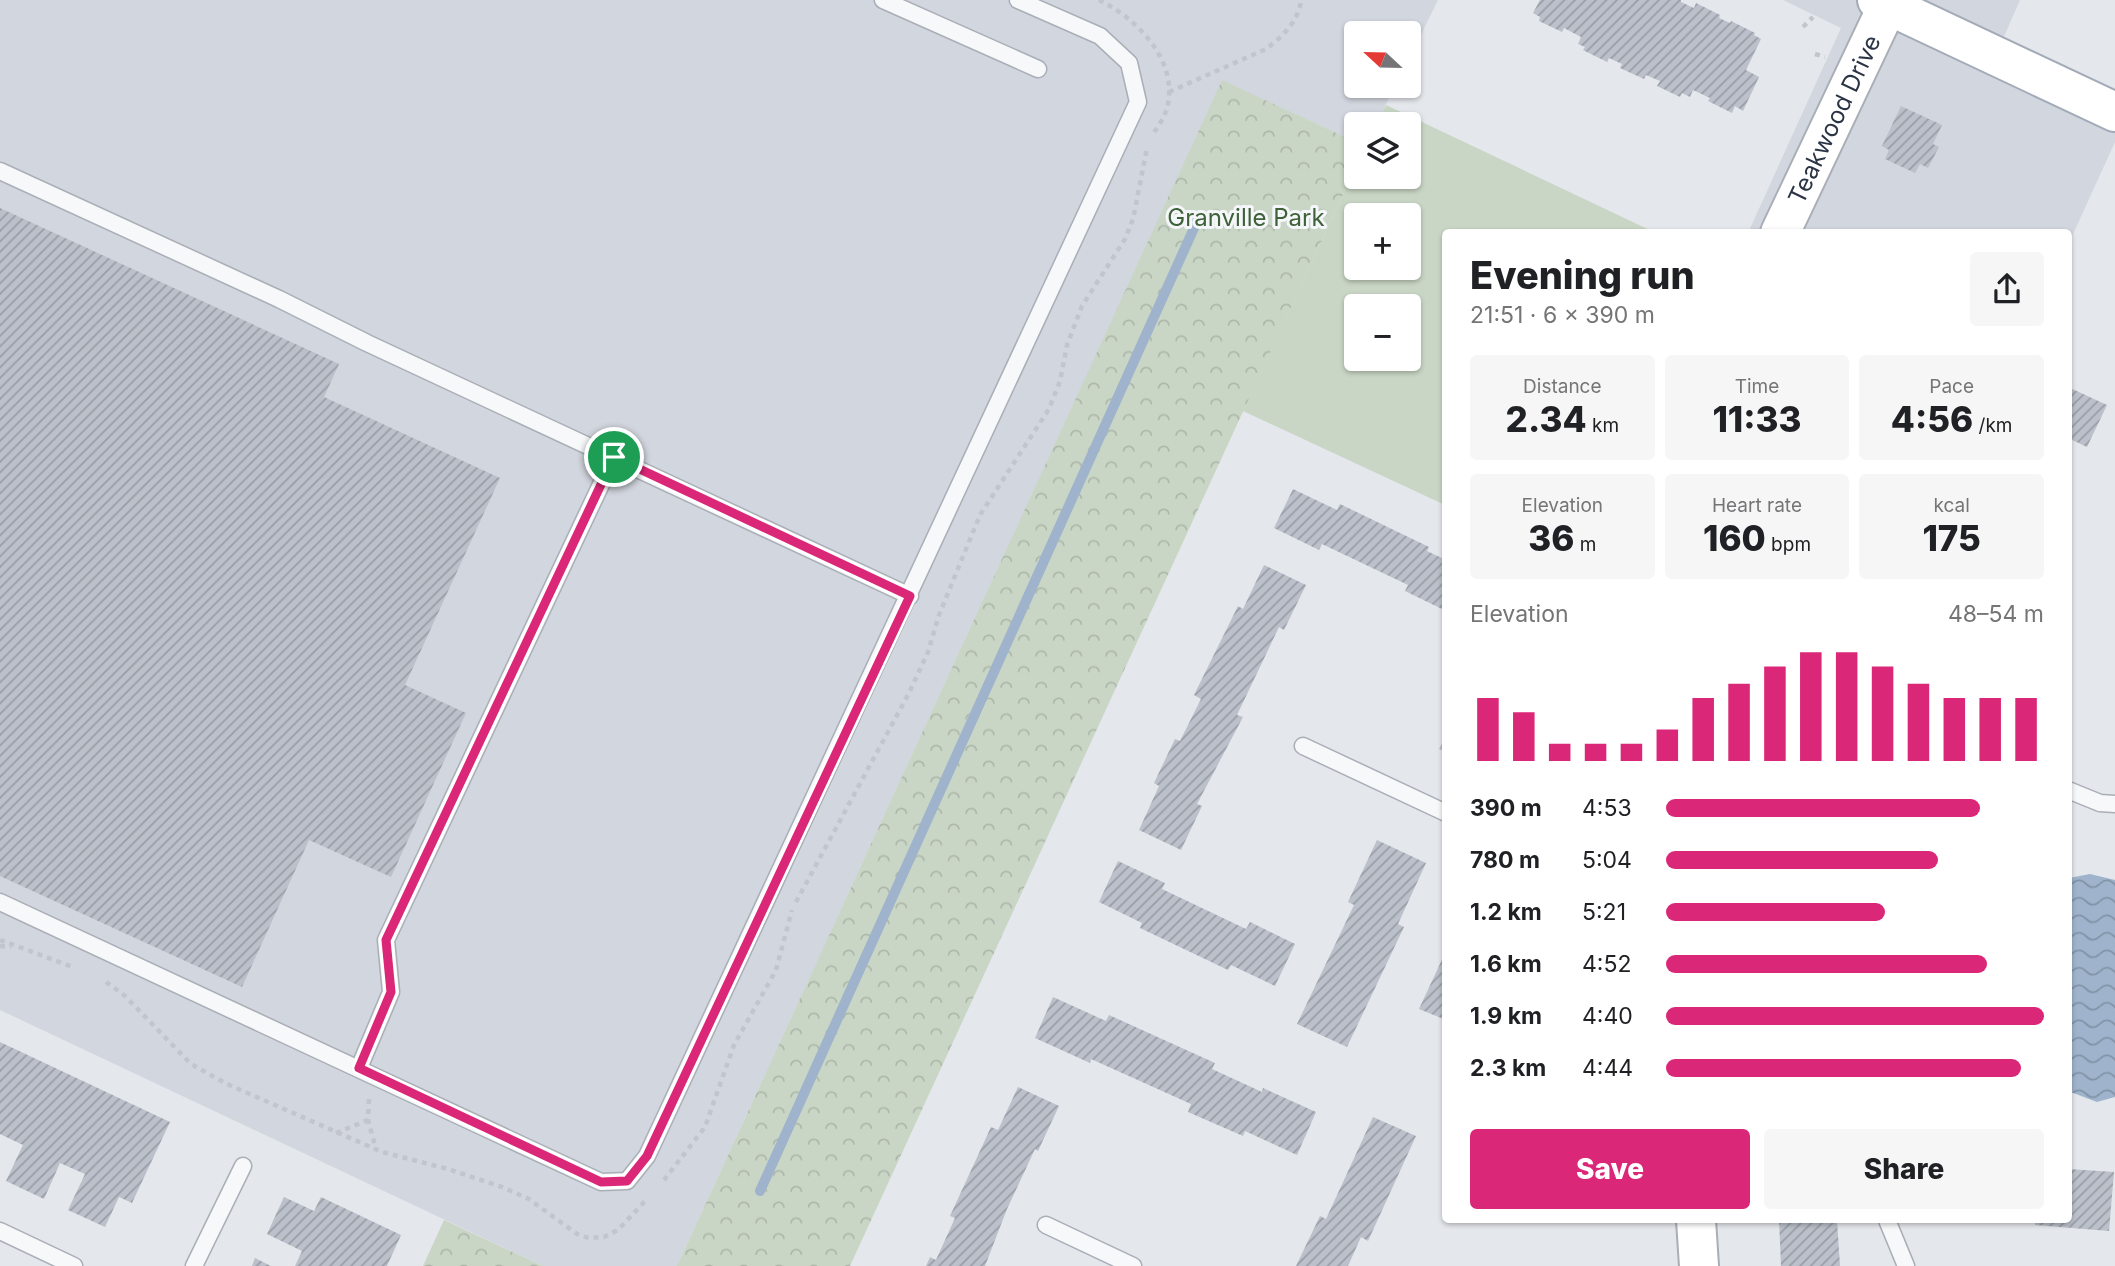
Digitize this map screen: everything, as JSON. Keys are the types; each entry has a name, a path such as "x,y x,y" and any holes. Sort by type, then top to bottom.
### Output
{"street":[{"path":"1885,2 2115,113"},
{"name":"Teakwood Drive","path":"1782,229 1885,2"},
{"path":"1696,1223 1699,1266"}],"lane":[{"path":"883,0 1038,69"},
{"path":"0,902 601,1182 627,1181 647,1156 1138,102 1129,63 1100,36 1018,0"},
{"path":"0,171 910,596"},
{"path":"359,1068 391,992 386,940 614,457"},
{"path":"1303,746 1442,811"},
{"path":"2072,792 2100,803 2115,804"},
{"path":"194,1266 243,1166"},
{"path":"1888,1223 1906,1266"},
{"path":"1046,1225 1133,1266"},
{"path":"0,1231 74,1266"}],"path":[{"path":"661,1183 705,1127 734,1045 776,970 792,908 909,693 928,652 939,615 980,515 1049,409 1060,381 1067,345 1082,306 1118,250 1133,219 1144,155 1168,106 1169,92 1266,49 1291,25 1300,10 1301,0"},
{"path":"1803,27 1813,18"},
{"path":"0,940 80,969"},
{"path":"0,946 15,947"},
{"path":"100,977 124,995 191,1064 227,1084 376,1150 502,1187 529,1199 577,1234 589,1238 604,1237 618,1230 653,1192"},
{"path":"369,1096 368,1120 376,1150"},
{"path":"335,1133 368,1120"}],"shaded area":[{"path":"0,0 1438,0 1421,35 1421,21 1344,21 1344,98 1389,98 1382,112 1344,112 1344,137 1222,81 677,1266 543,1266 0,1010"},
{"path":"1783,0 2020,0 1999,48 2115,101 2115,142 2072,236 2072,229 1750,229 1841,28"}],"green space":[{"name":"Granville Park","path":"1222,80 1344,136 1345,189 850,1266 677,1266"},
{"path":"1386,105 1401,112 1382,112"},
{"path":"1421,122 1648,229 1442,229 1442,504 1243,411 1345,189 1421,189"},
{"path":"444,1220 543,1266 423,1266"}],"water":[{"path":"2090,874 2115,880 2115,1097 2097,1102 2072,1093 2072,877"}],"building":[{"path":"1540,0 1681,0 1694,8 1696,3 1720,15 1719,18 1755,33 1754,35 1761,39 1746,70 1759,77 1743,111 1735,106 1732,113 1693,90 1690,97 1682,93 1680,97 1657,86 1660,81 1646,75 1644,79 1620,68 1622,64 1609,58 1607,62 1583,50 1585,47 1578,44 1581,37 1564,28 1562,32 1539,21 1540,17 1533,13"},
{"path":"1901,106 1942,125 1933,144 1939,147 1928,168 1920,164 1915,173 1885,159 1889,150 1882,146"},
{"path":"0,208 339,364 324,397 500,478 405,685 466,713 391,877 309,840 242,987 0,876"},
{"path":"2072,389 2107,405 2087,447 2072,440"},
{"path":"1293,489 1337,510 1340,504 1429,547 1427,551 1442,558 1442,609 1405,591 1408,585 1322,544 1319,550 1274,528"},
{"path":"1264,565 1306,585 1284,630 1279,627 1237,715 1243,717 1197,804 1202,806 1181,850 1139,830 1159,786 1154,783 1175,739 1180,741 1201,699 1194,695 1238,606 1243,609"},
{"path":"1377,840 1426,863 1398,924 1404,927 1347,1047 1297,1024 1354,905 1348,902"},
{"path":"1118,861 1165,883 1162,889 1246,929 1250,922 1295,944 1275,986 1231,965 1228,970 1140,928 1142,923 1099,902"},
{"path":"1442,960 1442,1018 1419,1009"},
{"path":"1053,997 1106,1021 1109,1015 1215,1063 1212,1069 1262,1092 1263,1088 1316,1112 1297,1155 1245,1131 1243,1136 1188,1112 1191,1104 1091,1059 1090,1063 1035,1038"},
{"path":"0,1042 170,1122 132,1203 119,1197 105,1227 68,1210 85,1174 60,1163 44,1199 6,1181 23,1145 0,1134"},
{"path":"1018,1087 1059,1106 1007,1209 985,1266 926,1266 930,1257 936,1260 955,1218 950,1216 991,1127 998,1130"},
{"path":"1373,1117 1416,1136 1368,1241 1361,1237 1348,1266 1296,1266 1320,1216 1326,1219"},
{"path":"2072,1169 2114,1172 2109,1231 2035,1225 2072,1223"},
{"path":"284,1197 314,1211 321,1197 401,1235 387,1266 295,1266 302,1251 267,1234"},
{"path":"1779,1223 1837,1223 1840,1266 1781,1266"},
{"path":"255,1258 271,1266 252,1266"}],"waterway":[{"path":"760,1191 1199,217"}],"route":[{"path":"614,457 910,596 647,1156 627,1181 601,1182 359,1068 391,992 386,940 614,457"}]}
